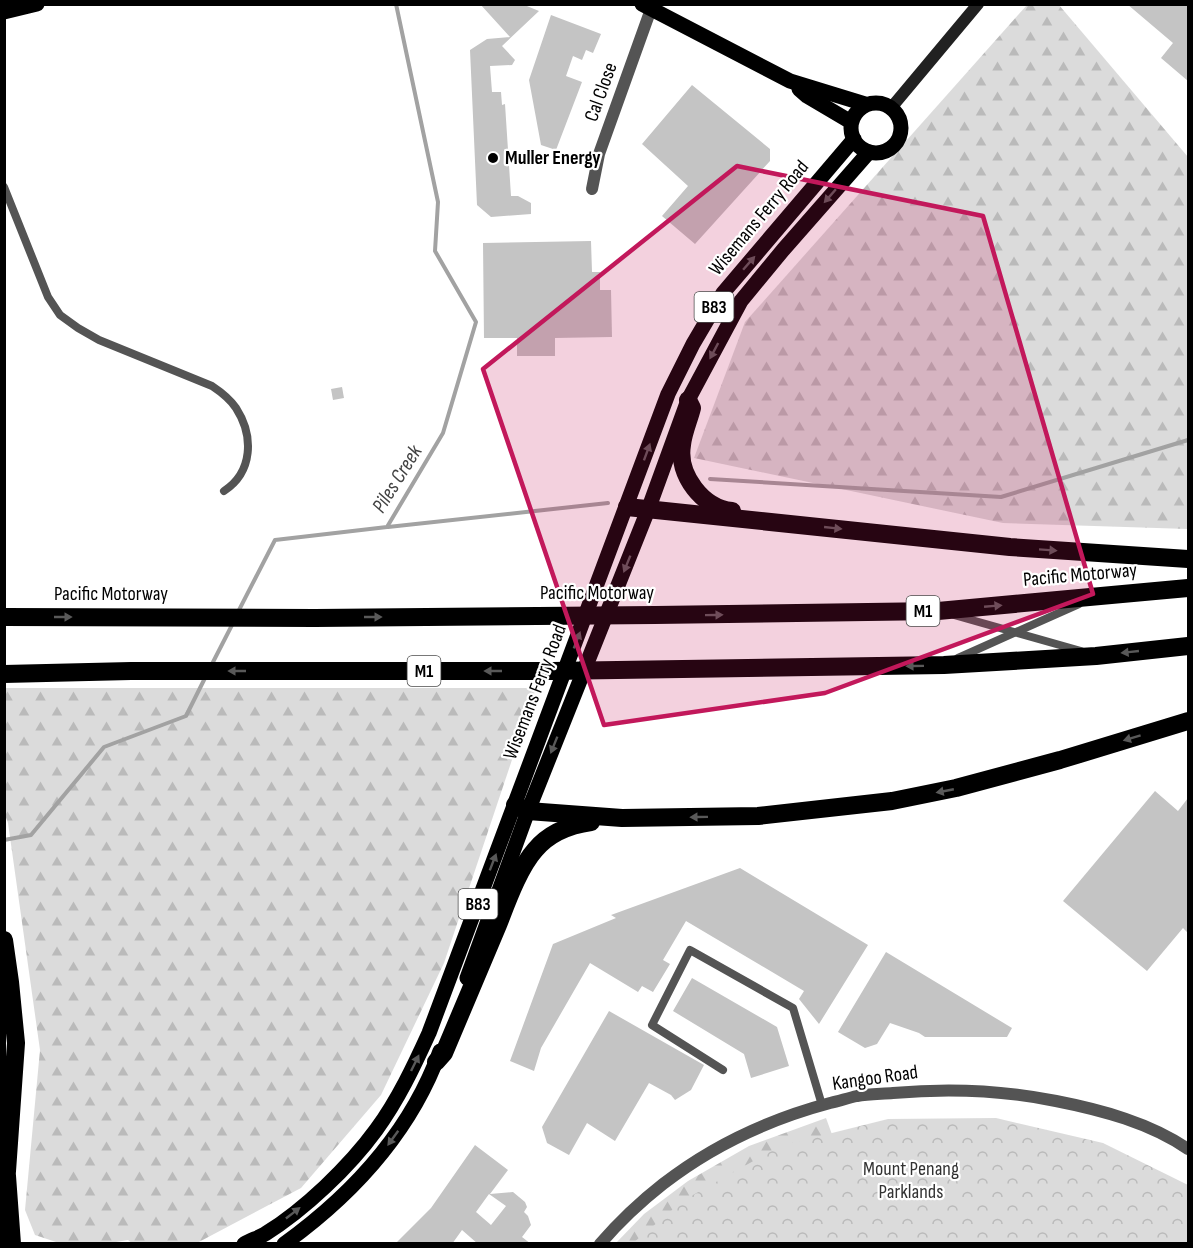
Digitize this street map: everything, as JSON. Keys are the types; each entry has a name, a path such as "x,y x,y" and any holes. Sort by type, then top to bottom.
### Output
{"highway":[{"path":"688,400 692,408 681,446 688,477 696,490 722,510 772,516 775,522"},
{"path":"627,507 1010,547 1188,559"},
{"name":"Pacific Motorway","path":"4,616 315,618 938,611 1188,588"},
{"name":"M1","path":"4,674 131,670 552,671 944,665 1096,656 1188,646"},
{"path":"521,808 622,818 758,816 892,801 956,788 1060,760 1188,721"},
{"path":"436,1062 444,1053 512,892 534,850 550,836 572,825 618,822 622,818"},
{"path":"4,940 16,1043 6,1180 12,1244"}],"main road":[{"path":"4,12 37,4"},
{"path":"646,7 790,81 865,104 879,102 891,108 978,4"},
{"path":"790,81 807,96 851,122"},
{"path":"865,104 856,112 851,122 851,131 854,140 869,152"},
{"name":"B83","path":"869,152 880,152 891,148 898,139 901,128 898,117 891,108"},
{"name":"Wisemans Ferry Road","path":"284,1244 309,1226 360,1179 393,1140 436,1062 521,808 668,394 693,344 723,293 854,140"},
{"name":"Wisemans Ferry Road","path":"244,1244 264,1234 293,1214 347,1165 376,1130 400,1091 429,1033 521,808 648,510 688,400 741,302 783,250 869,152"}],"street":[{"name":"Cal Close","path":"592,189 599,154 646,7"},
{"name":"Kangoo Road","path":"600,1244 619,1222 664,1183 741,1136 778,1120 857,1096 927,1090 1010,1093 1067,1103 1125,1119 1158,1132 1188,1149"}],"lane":[{"path":"4,186 48,297 60,315 99,340 212,386 223,393 235,406 247,434 248,454 245,467 231,486 224,491"},
{"path":"944,665 1096,596"},
{"path":"938,611 1096,656"},
{"path":"723,1070 652,1024 690,950 793,1008 822,1106"}],"highlighted area":[{"path":"737,166 983,216 1093,594 825,693 604,725 483,369"}],"green space":[{"path":"1027,5 1059,5 1188,157 1188,529 1003,523 694,458 745,322"},
{"path":"4,688 536,688 444,963 381,1095 301,1188 197,1243 133,1244 128,1240 110,1243 59,1243 35,1235 25,1210 40,1050 5,815"},
{"path":"826,1118 864,1222 887,1244 615,1244 644,1214 688,1181 749,1146"},
{"name":"Mount Penang Parklands","path":"996,1118 1103,1143 1188,1185 1188,1243 633,1243 684,1200 780,1146 888,1119"}],"building":[{"path":"480,4 522,4 539,11 502,46 515,60 512,65 490,66 492,92 501,92 502,105 505,104 511,196 518,196 531,203 531,214 491,217 477,205 470,50 487,39 510,37"},
{"path":"1127,4 1188,4 1188,81 1161,58 1173,43"},
{"path":"551,15 601,34 593,53 586,50 582,60 573,56 566,76 582,82 556,150 541,145 529,80"},
{"path":"692,85 770,149 770,161 695,244 662,216 688,186 642,144"},
{"path":"591,241 592,272 600,272 600,290 611,290 612,337 555,338 555,356 517,356 517,338 484,338 483,243"},
{"path":"342,387 344,398 333,400 331,389"},
{"path":"1155,791 1178,811 1188,798 1188,933 1183,928 1147,971 1063,901"},
{"path":"740,868 868,945 819,1024 799,999 804,991 686,921 663,960 670,964 653,992 642,986 638,992 590,963 541,1048 534,1071 510,1061 553,944 616,918 611,915"},
{"path":"886,952 1012,1028 1007,1037 925,1037 890,1023 877,1044 865,1048 838,1032"},
{"path":"692,978 777,1027 789,1066 751,1078 744,1054 673,1011"},
{"path":"609,1011 704,1065 691,1090 675,1100 671,1095 649,1083 615,1141 587,1123 569,1155 547,1143 542,1127"},
{"path":"475,1145 508,1170 490,1194 513,1192 525,1202 527,1207 524,1212 531,1225 522,1237 531,1244 478,1244 462,1230 452,1244 395,1244 431,1208","holes":["489,1194 506,1206 491,1225 476,1212"]}],"waterway":[{"name":"Piles Creek","path":"238,612 275,540 387,527 443,433 476,322 435,251 438,202 396,4"},
{"path":"710,479 1001,497 1188,440"},
{"path":"388,527 608,503"},
{"name":"Piles Creek","path":"211,666 232,625"},
{"name":"Piles Creek","path":"4,840 31,835 104,747 186,716 205,678"}],"place":[{"name":"Muller Energy","path":"493,158"}]}
